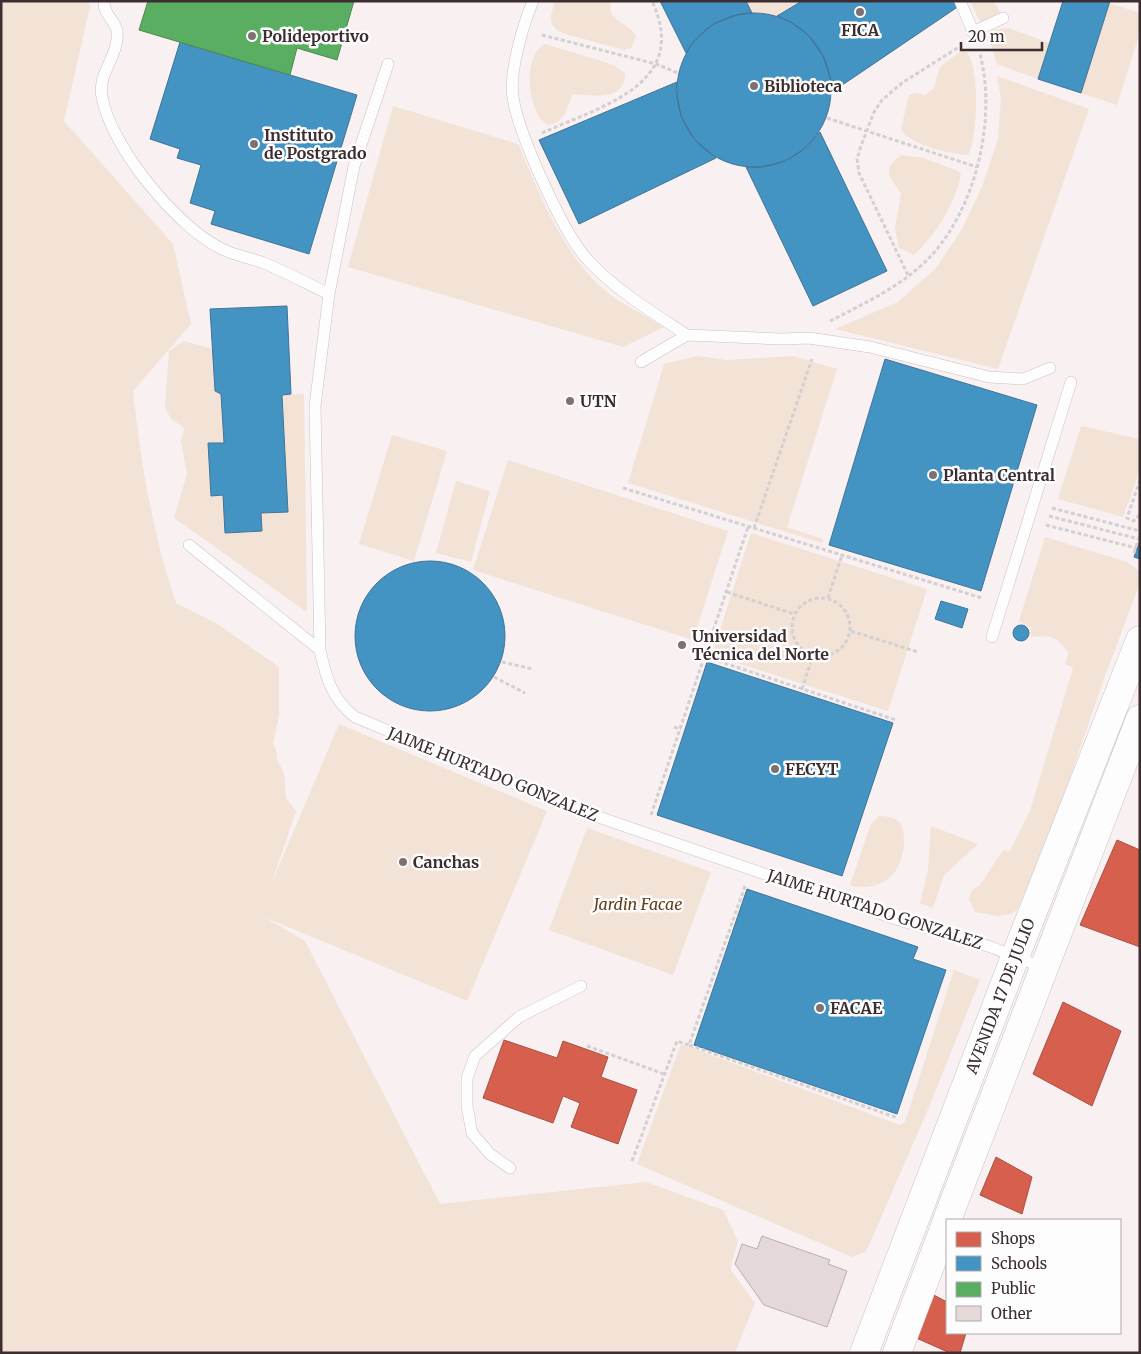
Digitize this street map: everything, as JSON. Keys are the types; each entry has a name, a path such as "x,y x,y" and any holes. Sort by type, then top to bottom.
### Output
{"main road":[{"name":"AVENIDA 17 DE JULIO","path":"864,1353 1015,957 1140,640"},
{"name":"AVENIDA 17 DE JULIO","path":"947,1219 1140,720"},
{"name":"AVENIDA 17 DE JULIO","path":"897,1353 946,1223"}],"lane":[{"path":"104,1 103,9 117,30 116,49 105,71 101,95 115,135 153,189 187,225 224,250 263,262 329,294"},
{"path":"533,1 512,72 512,95 518,120 551,198 568,231 586,258 622,291 687,336"},
{"path":"960,1 974,34 1003,18"},
{"name":"JAIME HURTADO GONZALEZ","path":"388,64 354,166 329,294 315,406 320,650 330,688 342,706 355,717 578,810 1044,968"},
{"path":"641,362 687,336 809,338 870,347 988,377 1023,379 1050,368"},
{"path":"992,637 1071,382"},
{"path":"189,545 320,650"},
{"path":"510,1168 490,1154 472,1132 467,1106 467,1078 475,1056 519,1016 581,986"}],"path":[{"path":"526,140 637,88 652,73 664,36 660,17 652,1"},
{"path":"524,30 656,64 678,73"},
{"path":"827,323 889,291 930,258 955,222 977,167 984,141 987,105 984,69 974,34 902,83 882,100 874,112 857,159 859,173 908,275"},
{"path":"827,118 977,167"},
{"path":"754,528 812,358"},
{"path":"1140,480 1127,518 1133,521 1137,519 1140,512"},
{"path":"623,488 982,598"},
{"path":"1051,508 1140,530"},
{"path":"1048,516 1139,540 1134,553"},
{"path":"1045,525 1136,548"},
{"path":"650,818 706,657 748,527"},
{"path":"828,598 842,555"},
{"path":"727,592 794,614"},
{"path":"828,598 844,609 849,618 851,630 843,646 836,652 827,655 813,655 800,647 794,640 791,630 794,614 801,604 810,599 828,598"},
{"path":"851,630 918,652"},
{"path":"802,689 813,655"},
{"path":"706,657 896,720"},
{"path":"502,662 533,669"},
{"path":"494,677 525,694"},
{"path":"674,727 681,729"},
{"path":"689,1045 745,885"},
{"path":"632,1161 676,1041 898,1118"},
{"path":"587,1046 664,1074"}],"green space":[{"path":"1,1 88,1 90,6 64,121 173,244 191,324 133,391 148,498 160,550 176,603 216,623 279,667 279,715 273,744 276,749 277,760 284,773 286,798 296,811 271,885 339,724 547,811 467,1001 264,917 305,941 440,1204 646,1182 723,1210 738,1241 730,1269 755,1303 735,1353 1,1353"},
{"path":"555,1 611,1 610,8 612,14 636,36 631,48 624,50 557,30 551,19"},
{"path":"746,1 802,1 777,16 752,13"},
{"path":"970,1 993,1 1000,12 981,24"},
{"path":"1109,3 1140,13 1140,32 1117,105 1081,93"},
{"path":"1009,28 1049,43 1038,79 997,64 988,35 994,30"},
{"path":"545,44 614,65 625,74 623,83 619,89 606,95 573,94 567,109 559,121 548,125 541,119 535,109 530,84 530,71 533,59 538,50"},
{"path":"964,49 973,69 976,100 974,133 968,155 931,148 912,140 901,129 909,95 915,93 925,95 934,88 940,67"},
{"path":"997,76 1089,109 998,369 835,329 898,302 936,268 962,229 982,187 998,139 1001,98"},
{"path":"393,106 518,144 554,224 578,261 608,293 628,307 664,327 623,347 348,267"},
{"path":"901,155 923,158 958,171 961,175 954,197 944,218 930,238 914,255 899,248 895,228 901,193 890,177 889,169"},
{"path":"184,341 212,349 215,391 221,394 224,443 208,444 211,496 223,495 225,533 262,531 261,513 288,511 282,395 304,394 307,612 174,518 187,474 181,441 184,428 170,418 165,406 169,351"},
{"path":"697,356 727,360 793,356 837,369 787,527 823,539 822,543 628,483 664,364"},
{"path":"1081,426 1140,439 1140,470 1123,517 1058,499"},
{"path":"392,435 447,451 414,561 359,544"},
{"path":"508,460 728,531 693,640 473,570"},
{"path":"456,481 490,491 471,562 436,553"},
{"path":"751,533 927,589 888,711 712,655"},
{"path":"1045,537 1127,562 1140,571 1140,583 1105,676 1039,867 1018,909 1011,914 998,916 975,912 969,899 972,890 980,885 1003,850 1010,851 1030,811 1073,668 1065,664 1069,653 1061,643 1053,638 1044,636 1031,637 1031,628 1019,621"},
{"path":"879,816 894,819 901,825 904,843 900,864 895,872 882,883 863,887 852,886 850,885 871,824"},
{"path":"931,826 978,844 944,875 933,908 920,903 928,870"},
{"name":"Jardin Facae","path":"587,828 711,872 673,975 549,930"},
{"path":"954,970 980,980 926,1114 866,1252 852,1257 637,1164 681,1044 900,1125 905,1122"}],"building: Shops":[{"path":"1117,840 1140,850 1140,947 1080,925"},
{"path":"1063,1002 1121,1031 1092,1106 1033,1074"},
{"path":"504,1040 557,1058 563,1041 608,1057 601,1077 637,1090 618,1144 571,1127 580,1103 563,1096 553,1123 483,1098"},
{"path":"996,1157 1032,1177 1022,1214 980,1195"},
{"path":"930,1293 946,1301 946,1334 966,1334 960,1353 950,1353 914,1337"}],"building: Schools":[{"path":"660,1 746,1 752,13 737,15 713,24 693,42 686,53"},
{"path":"802,1 955,1 959,6 832,92 831,80 823,56 809,36 791,22 777,16"},
{"path":"1063,1 1110,1 1081,93 1038,79"},
{"name":"Biblioteca","path":"754,13 769,14 784,19 809,35 825,60 830,75 830,105 825,120 809,145 784,161 769,166 754,167 739,166 724,161 699,145 683,120 678,105 677,90 678,75 683,60 699,35 724,19 739,14"},
{"name":"Instituto de Postgrado","path":"180,42 357,95 309,254 211,224 215,211 190,203 201,165 177,158 180,149 150,139"},
{"path":"677,82 676,91 681,116 694,139 716,158 579,224 539,140"},
{"path":"820,132 887,271 813,306 746,167 762,167 786,161 807,147"},
{"path":"287,306 291,394 282,395 288,512 261,513 262,531 225,533 223,495 211,496 208,443 224,443 221,394 215,391 210,309"},
{"name":"Planta Central","path":"885,359 1037,405 981,591 829,545"},
{"path":"1140,540 1140,559 1134,557"},
{"path":"430,561 445,562 459,567 483,583 499,607 504,621 504,651 499,665 483,689 459,705 445,710 430,711 415,710 401,705 377,689 361,665 356,651 355,636 356,621 361,607 377,583 401,567 415,562"},
{"path":"941,601 968,609 962,628 935,619"},
{"path":"1021,625 1029,633 1021,641 1013,633"},
{"name":"FECYT","path":"707,662 893,723 842,876 657,815"},
{"name":"FACAE","path":"747,889 918,947 913,959 946,970 897,1114 694,1045"}],"building: Public":[{"name":"Polideportivo","path":"148,1 354,1 337,60 297,48 290,75 139,30"}],"building: Other":[{"path":"762,1236 830,1260 828,1264 847,1271 827,1327 764,1305 735,1264 742,1244 757,1249"}],"place":[{"name":"FICA","path":"860,12"},
{"name":"Polideportivo","path":"252,36"},
{"name":"Biblioteca","path":"754,86"},
{"name":"Instituto de Postgrado","path":"254,144"},
{"name":"UTN","path":"570,401"},
{"name":"Planta Central","path":"933,475"},
{"name":"Universidad Técnica del Norte","path":"682,645"},
{"name":"FECYT","path":"775,769"},
{"name":"Canchas","path":"403,862"},
{"name":"FACAE","path":"820,1008"}]}
